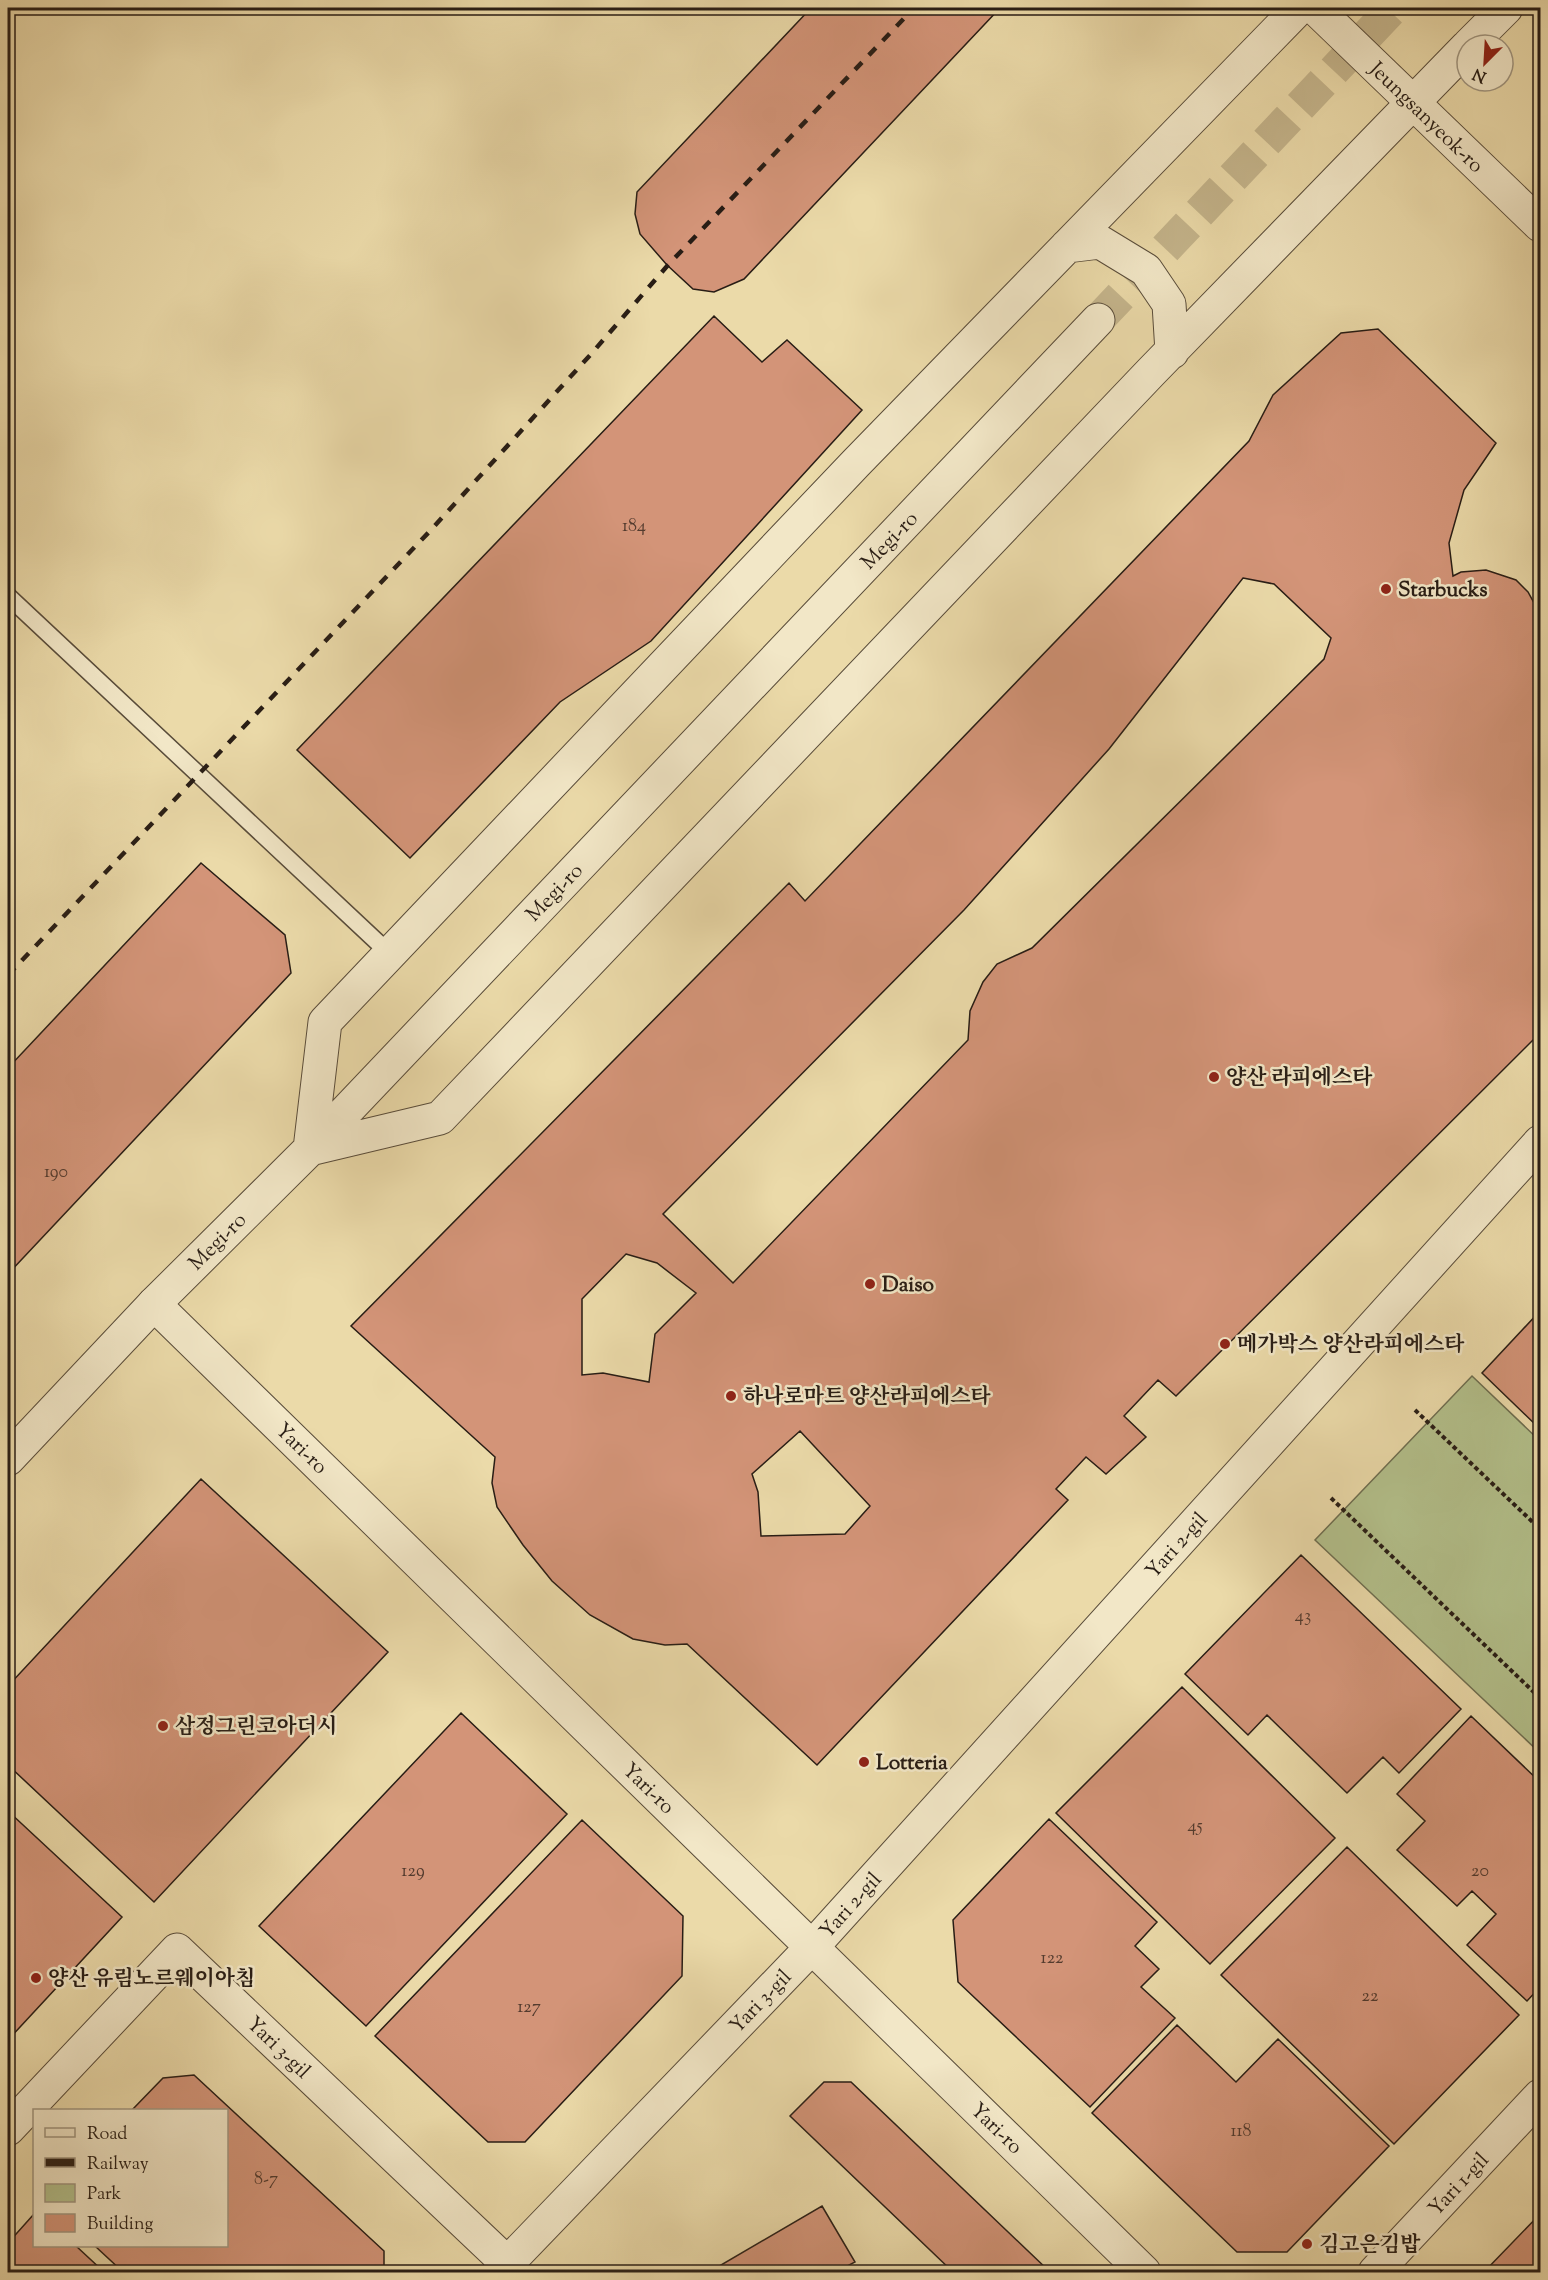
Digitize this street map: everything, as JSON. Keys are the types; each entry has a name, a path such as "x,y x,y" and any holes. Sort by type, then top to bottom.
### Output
{"street":[{"path":"1299,8 856,463 325,1022 310,1149 440,1118 1411,102 1455,59"},
{"name":"Jeungsanyeok-ro","path":"1315,8 1540,225"},
{"path":"1481,33 1506,8"},
{"path":"1067,246 1100,242 1146,270 1169,304 1172,352"},
{"name":"Megi-ro","path":"8,1459 154,1304 310,1149 1098,320"},
{"name":"Yari 2-gil","path":"812,1947 1540,1142"},
{"name":"Yari-ro","path":"154,1304 1144,2272"},
{"name":"Yari 3-gil","path":"8,2129 177,1950 503,2268 812,1947"},
{"name":"Yari 1-gil","path":"1375,2272 1540,2096"}],"lane":[{"path":"8,596 389,953"}],"path":[{"path":"1415,1410 1540,1529"},
{"path":"1331,1498 1540,1698"}],"green space":[{"path":"1472,1376 1540,1441 1540,1753 1315,1540"}],"building":[{"path":"811,8 1000,8 744,279 714,292 693,289 667,265 640,234 635,214 637,192"},
{"path":"714,316 762,362 787,340 862,410 651,641 560,702 410,858 297,750"},
{"name":"양산 라피에스타","path":"1378,329 1496,443 1464,490 1449,543 1453,576 1461,572 1486,570 1516,580 1528,592 1540,614 1540,1033 1176,1396 1158,1380 1124,1416 1146,1437 1106,1474 1086,1457 1056,1489 1068,1500 817,1765 687,1644 665,1645 633,1639 590,1615 552,1581 523,1545 497,1507 492,1483 495,1457 351,1326 789,883 805,901 1249,441 1273,395 1341,333","holes":["1243,578 1274,584 1331,638 1324,659 1032,948 997,964 983,982 970,1011 968,1040 733,1283 663,1214 964,910 1109,749","626,1254 657,1263 696,1293 655,1334 649,1382 603,1373 582,1375 582,1299","800,1431 870,1506 845,1534 761,1536 758,1492 752,1474"]},
{"path":"201,863 285,935 291,973 8,1274 8,1068"},
{"path":"1540,1311 1540,1429 1482,1373"},
{"name":"삼정그린코아더시","path":"201,1479 388,1652 154,1902 8,1765 8,1686"},
{"path":"1301,1555 1461,1709 1399,1773 1383,1757 1347,1793 1267,1715 1248,1735 1185,1674"},
{"path":"1182,1687 1335,1838 1210,1964 1056,1813"},
{"path":"461,1713 567,1814 366,2026 259,1926"},
{"path":"1471,1716 1540,1782 1540,1987 1527,2001 1467,1945 1496,1914 1472,1891 1457,1906 1397,1850 1425,1821 1397,1794"},
{"name":"양산 유림노르웨이아침","path":"8,1811 122,1917 8,2040"},
{"path":"1049,1819 1157,1922 1135,1946 1159,1969 1141,1987 1175,2018 1090,2107 958,1982 953,1920"},
{"path":"582,1820 683,1916 682,1976 525,2142 488,2142 375,2036"},
{"path":"1347,1847 1519,2015 1394,2144 1221,1975"},
{"path":"1177,2025 1236,2082 1278,2039 1389,2146 1287,2252 1237,2252 1092,2113"},
{"path":"194,2075 384,2251 384,2272 123,2272 96,2247 228,2247 228,2109 133,2109 163,2078"},
{"path":"824,2082 851,2082 1050,2272 953,2272 790,2116"},
{"path":"822,2206 855,2262 836,2272 709,2272"},
{"path":"1540,2214 1540,2272 1484,2272"},
{"path":"33,2215 33,2247 77,2247 104,2272 8,2272 8,2243"}],"tunnel":[{"path":"1098,320 1393,8"}],"railway":[{"path":"8,975 429,532 592,353 668,265 914,8"}],"place":[{"name":"Starbucks","path":"1386,589"},
{"name":"양산 라피에스타","path":"1214,1077"},
{"name":"Daiso","path":"870,1284"},
{"name":"메가박스 양산라피에스타","path":"1225,1344"},
{"name":"하나로마트 양산라피에스타","path":"731,1396"},
{"name":"삼정그린코아더시","path":"163,1726"},
{"name":"Lotteria","path":"864,1762"},
{"name":"양산 유림노르웨이아침","path":"36,1978"},
{"name":"김고은김밥","path":"1307,2244"}]}
